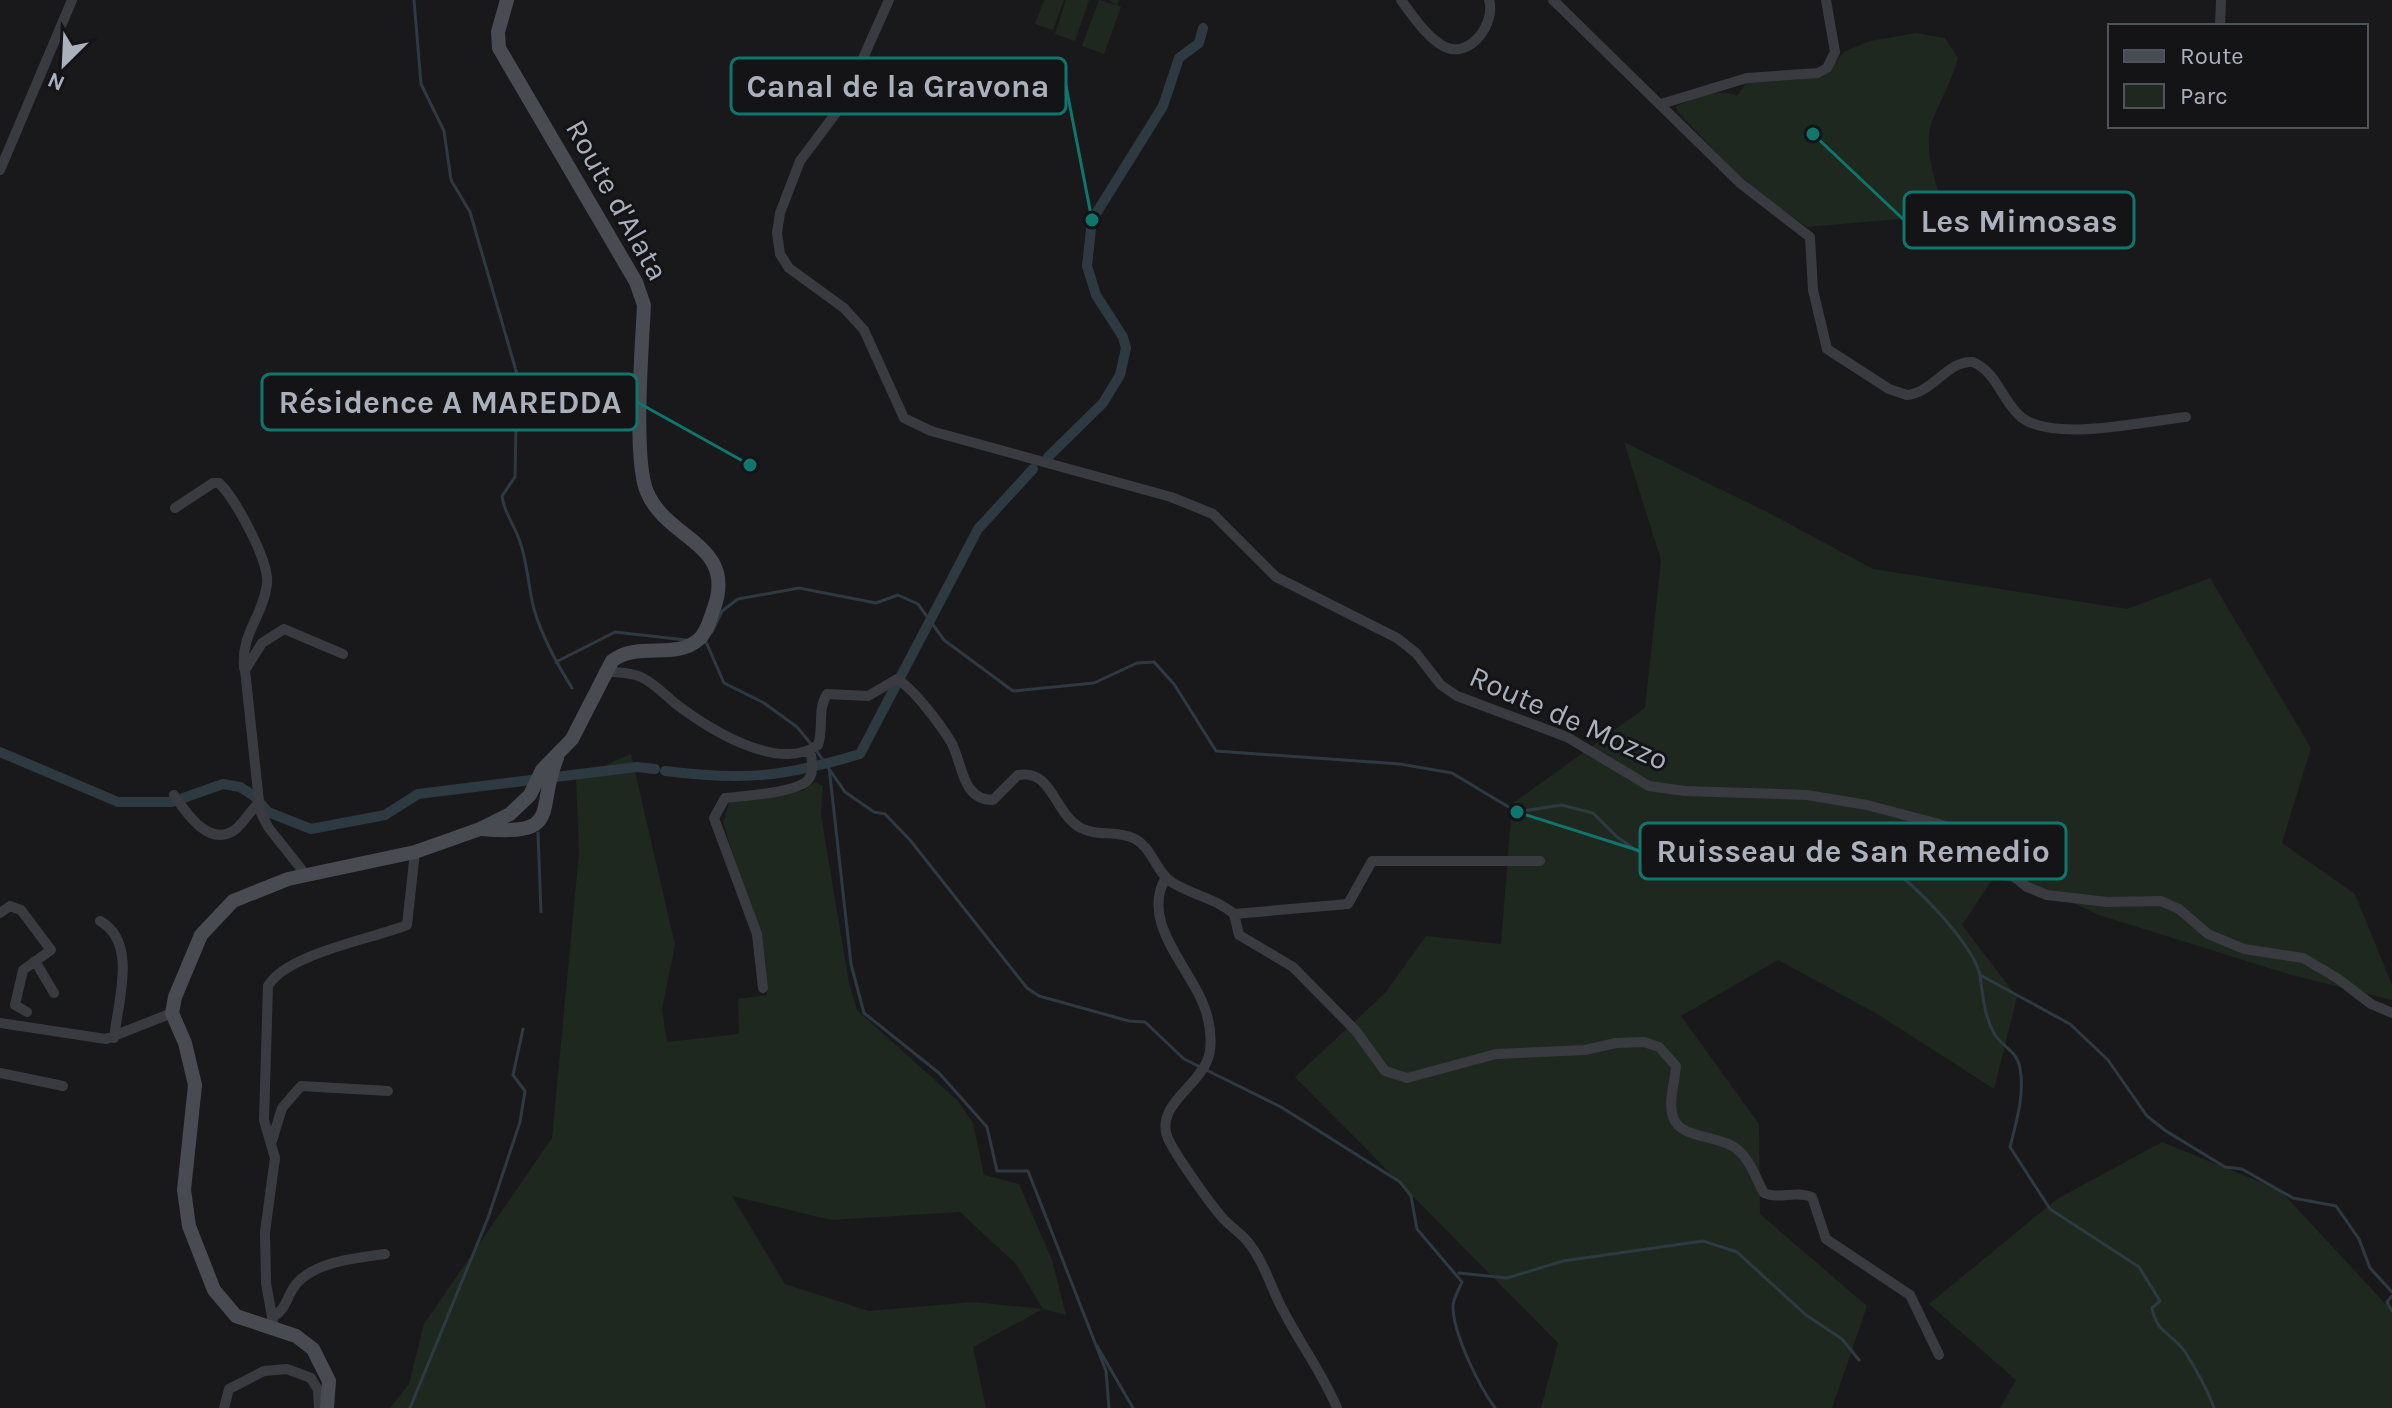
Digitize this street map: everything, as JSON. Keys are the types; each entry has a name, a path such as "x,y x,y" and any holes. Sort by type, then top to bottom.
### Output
{"street":[{"path":"0,170 72,0"},
{"name":"Route d'Alata","path":"507,0 498,32 499,48 636,282 644,305 639,459 647,494 673,524 716,561 719,577 716,601 701,639 679,649 622,652 604,671"},
{"name":"Route de Mozzo","path":"889,0 842,105 800,161 780,213 777,233 780,254 789,268 844,308 864,330 898,411 911,423 1205,510 1226,524 1262,566 1276,577 1397,638 1416,653 1441,685 1457,696 1567,737 1649,786 1685,791 1807,795 1867,805 1955,829 2027,887 2047,895 2107,902 2161,901 2179,909 2208,934 2244,949 2303,958 2337,978 2371,1004 2392,1013"},
{"path":"1401,0 1430,35 1446,47 1458,49 1475,42 1485,29 1491,7 1489,0"},
{"path":"1553,0 1740,183 1810,237 1817,312 1823,342 1831,355 1907,395 1929,389 1961,363 1973,362 1993,377 2017,414 2042,428 2081,429 2186,417"},
{"path":"1661,104 1747,78 1818,73 1827,68 1835,52 1826,0"},
{"path":"2220,24 2221,0"},
{"path":"175,508 213,483 219,483 267,568 263,602 242,648 260,788 258,804 268,827 306,875"},
{"path":"245,670 262,643 284,629 343,654"},
{"path":"327,1408 329,1381 324,1364 313,1349 273,1323 251,1323 224,1304 214,1290 189,1226 184,1190 195,1085 185,1043 172,1013 175,997 196,946 215,916 233,901 306,875 415,852 480,829 510,814 530,795 542,770 572,739 604,671 645,679 678,706 753,748 780,753 814,748"},
{"path":"763,988 757,934 714,818 725,798 777,791 806,782 812,773 814,748 823,730 820,707 827,694 868,696 897,679 911,688 952,743 970,790 977,797 993,800 1018,775 1038,776 1046,782 1062,813 1093,834 1135,839 1147,847 1166,877 1234,914 1348,904 1372,861 1540,861"},
{"path":"480,829 530,828 547,808 551,772 560,750"},
{"path":"530,795 547,808"},
{"path":"177,799 210,833 235,830 258,804"},
{"path":"273,1323 265,1232 275,1158 264,1120 268,986 273,976 292,966 407,925 415,852"},
{"path":"1166,877 1159,889 1160,927 1184,964 1207,1015 1211,1043 1206,1064 1173,1104 1166,1119 1167,1138 1221,1216 1247,1241 1263,1264 1283,1312 1337,1408"},
{"path":"0,913 10,906 21,910 51,950 23,970 15,1005 27,1012"},
{"path":"1234,914 1239,935 1293,967 1356,1031 1385,1071 1395,1076 1407,1078 1496,1054 1585,1050 1616,1043 1644,1042 1659,1047 1676,1066 1672,1115 1677,1125 1687,1131 1722,1139 1740,1151 1764,1193 1771,1196 1800,1192 1812,1197 1826,1239 1910,1295 1939,1355"},
{"path":"100,921 114,929 123,945 114,1038"},
{"path":"35,961 54,993"},
{"path":"0,1023 78,1036 114,1038 172,1013"},
{"path":"0,1073 63,1086"},
{"path":"272,1141 282,1108 301,1086 388,1091"},
{"path":"273,1323 296,1284 315,1271 351,1259 385,1254"},
{"path":"224,1408 229,1389 264,1371 287,1369 311,1378 318,1390 319,1408"}],"green space":[{"path":"1044,0 1064,0 1053,30 1035,24"},
{"path":"1066,0 1089,0 1075,41 1055,34"},
{"path":"1099,0 1116,5 1109,0 1119,0 1117,5 1121,7 1104,54 1082,46"},
{"path":"1916,33 1945,38 1958,58 1929,133 1932,169 1945,215 1807,227 1743,181 1678,112 1676,106 1715,93 1737,96 1747,82 1823,77 1844,52 1870,41"},
{"path":"1624,442 1771,514 1873,569 2127,609 2210,578 2311,748 2282,843 2355,894 2392,985 2392,1000 2288,974 2099,915 2048,891 1993,878 1962,925 2017,997 1994,1089 1879,1015 1778,960 1681,1016 1759,1124 1760,1214 1867,1306 1832,1408 1541,1408 1558,1343 1295,1077 1385,993 1426,936 1501,944 1512,804 1645,708 1661,560"},
{"path":"631,754 675,945 662,1009 667,1042 739,1034 738,999 767,995 765,955 723,823 729,803 802,791 815,782 823,786 821,815 849,983 857,1010 958,1101 973,1123 984,1175 1019,1184 1052,1260 1066,1315 1043,1309 973,1347 986,1408 390,1408 409,1384 424,1324 552,1138 579,853 576,778","holes":["732,1196 831,1220 960,1212 1016,1264 1043,1309 973,1302 869,1311 785,1284"]},
{"path":"2162,1142 2280,1190 2392,1311 2392,1408 2000,1408 2016,1380 1929,1304 2057,1199"}],"waterway":[{"path":"414,0 421,84 444,131 451,180 470,212 517,374 515,477 502,496 503,502 523,550 537,619 550,650 572,688"},
{"path":"1048,457 1103,403 1120,375 1126,348 1123,337 1096,295 1087,266 1092,220 1163,106 1179,58 1199,43 1203,28"},
{"path":"665,771 718,776 764,775 808,768 860,754 978,529 1033,469"},
{"path":"712,632 722,611 738,599 799,588 876,603 898,595 918,604 944,640 1013,691 1094,683 1137,663 1154,662 1174,684 1216,751 1400,764 1452,773 1517,812 1561,805 1593,813 1617,837 1646,857 1743,856 1767,867 1808,851 1841,843 1865,850 1905,879 1926,899 1974,960 1988,1021 2020,1068 2021,1098 2010,1147 2050,1209 2139,1267 2160,1301 2152,1308 2157,1323 2185,1352 2214,1408"},
{"path":"556,662 615,632 686,640"},
{"path":"706,642 724,683 764,703 797,727 811,744"},
{"path":"816,750 845,792 874,812 885,814 910,840 1027,988 1039,996 1129,1021 1145,1022 1184,1059 1281,1107 1400,1182 1411,1196 1417,1229 1462,1282 1453,1303 1457,1331 1475,1373 1495,1408"},
{"path":"0,752 118,802 172,802 223,784 240,787 254,796 268,812 311,829 385,815 418,794 637,767 655,769"},
{"path":"829,767 851,964 864,1013 939,1073 987,1127 997,1171 1028,1171 1106,1371 1109,1408"},
{"path":"538,833 541,912"},
{"path":"1980,975 2070,1024 2108,1060 2147,1116 2166,1131 2225,1167 2242,1169 2293,1198 2336,1206 2359,1239 2370,1268 2392,1292"},
{"path":"410,1408 488,1218 520,1122 525,1091 513,1075 523,1029"},
{"path":"1459,1273 1507,1278 1563,1261 1703,1241 1737,1252 1806,1315 1842,1339 1859,1360"},
{"path":"2392,1296 2387,1302 2392,1311"},
{"path":"1097,1346 1133,1408"}],"place":[{"name":"Les Mimosas","path":"1813,134"},
{"name":"Canal de la Gravona","path":"1092,220"},
{"name":"Résidence A MAREDDA","path":"750,465"},
{"name":"Ruisseau de San Remedio","path":"1517,812"}]}
